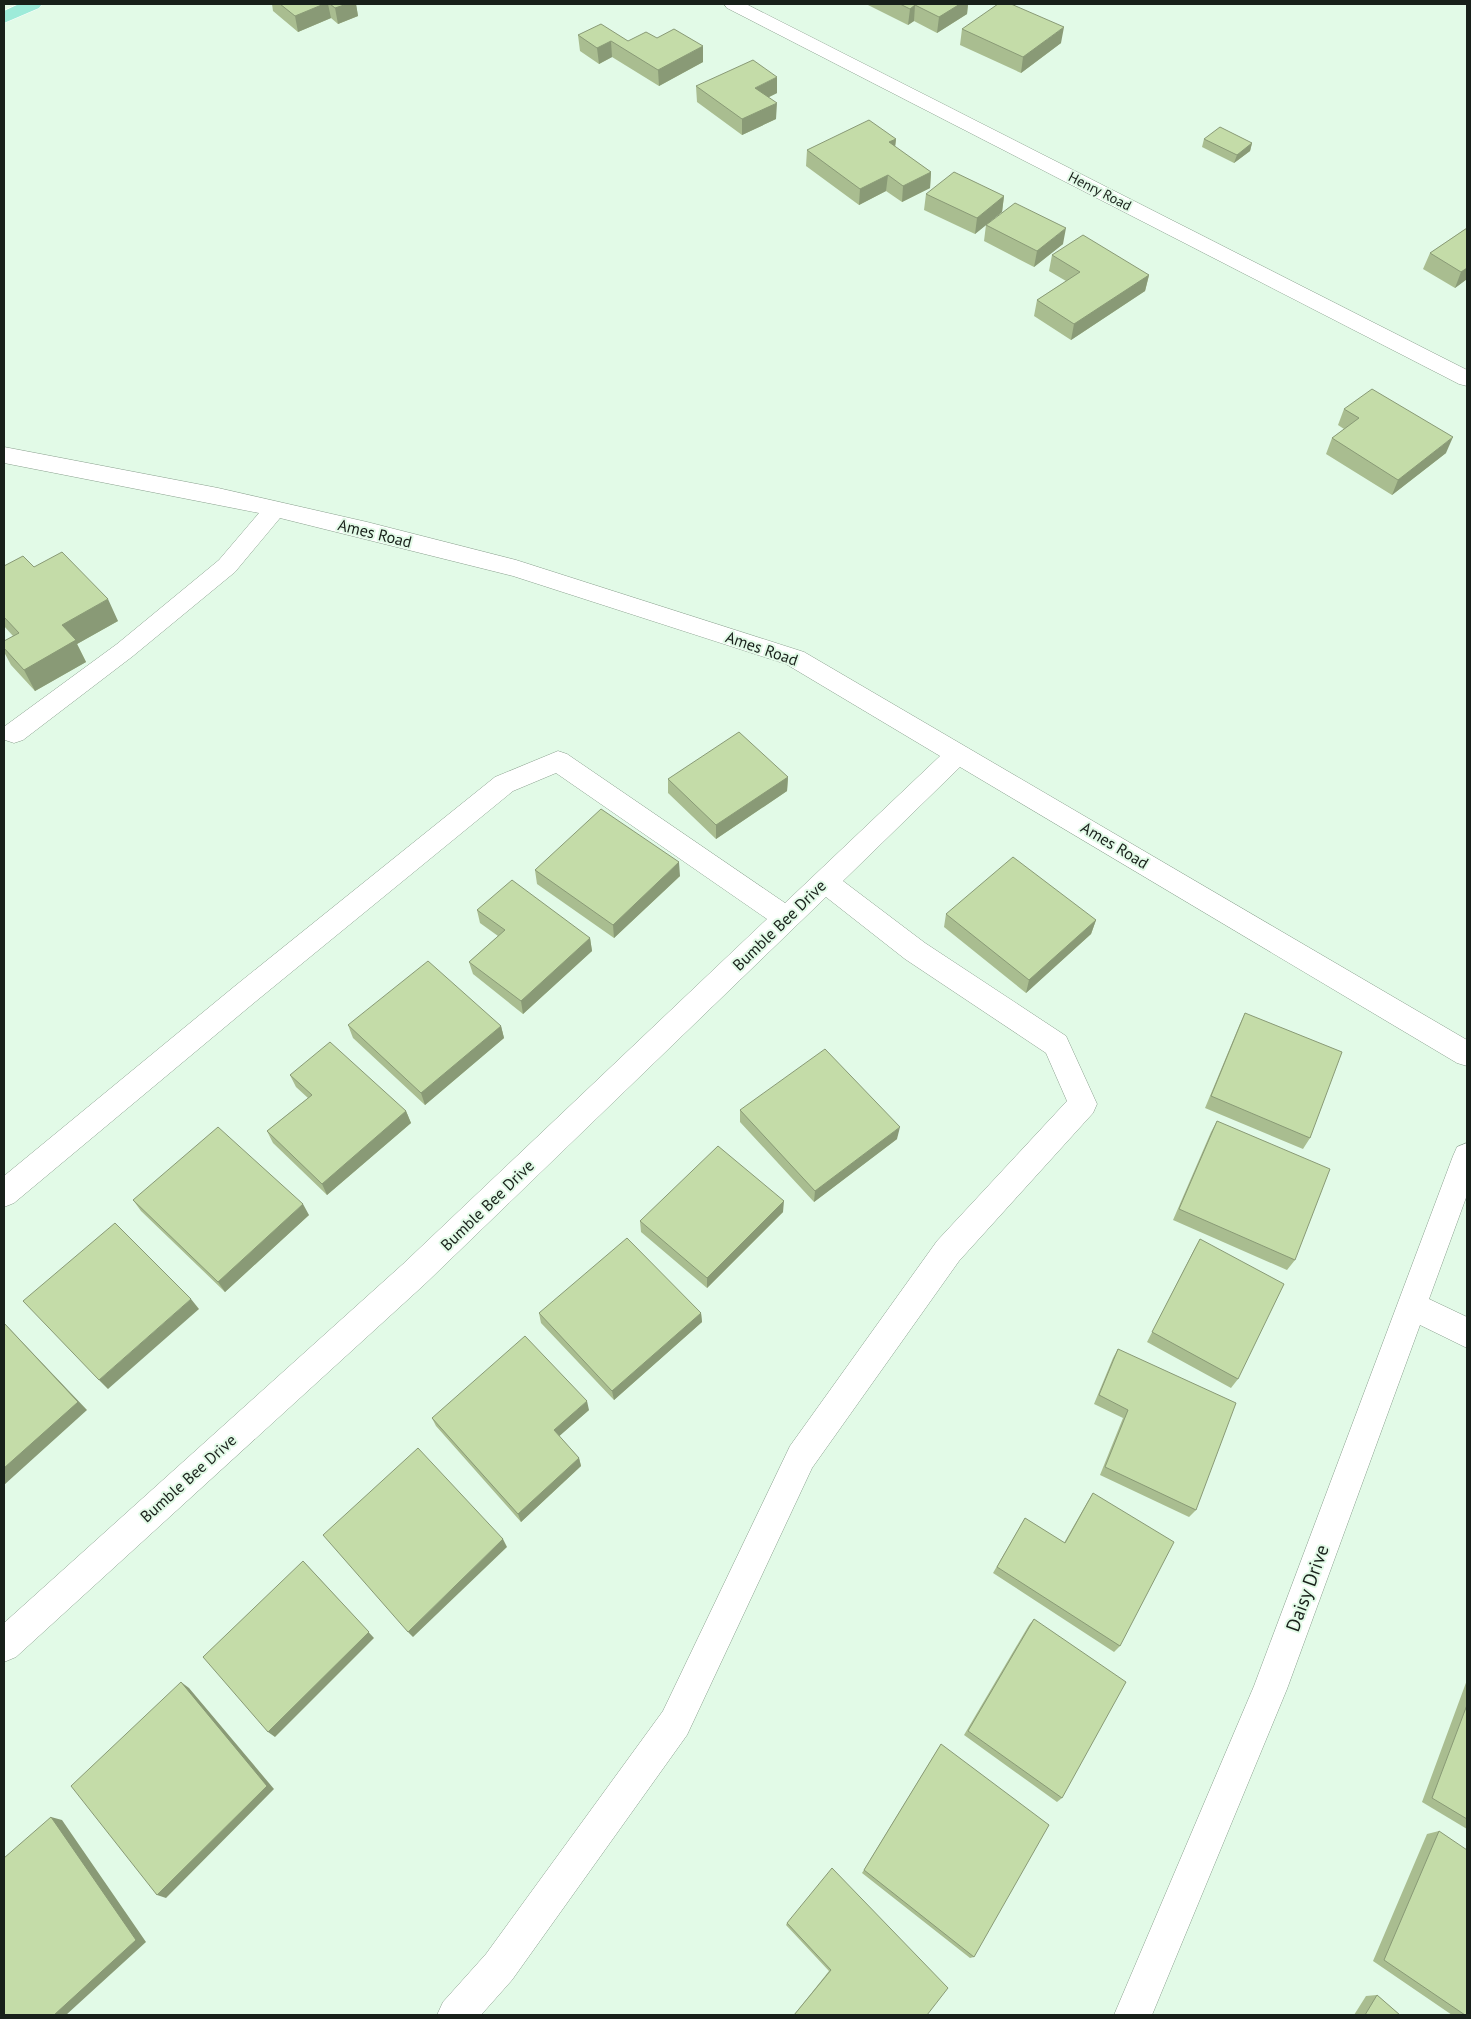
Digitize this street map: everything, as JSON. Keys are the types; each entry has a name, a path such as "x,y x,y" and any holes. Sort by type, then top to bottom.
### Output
{"main road":[{"path":"4,18 33,4"}],"street":[{"name":"Henry Road","path":"734,4 1467,379"},
{"name":"Ames Road","path":"4,455 218,496 516,568 795,658 1467,1054"},
{"path":"14,733 125,650 227,566 275,509"},
{"name":"Bumble Bee Drive","path":"4,1645 414,1274 959,753"},
{"path":"4,1194 237,1000 504,784 558,761 786,918"},
{"path":"456,2015 500,1966 675,1723 801,1457 948,1251 1083,1104 1056,1045 915,951 824,881"},
{"name":"Daisy Drive","path":"1133,2015 1270,1689 1467,1156"},
{"path":"1412,1306 1467,1334"}],"building":[{"path":"280,4 324,4 295,16"},
{"path":"330,4 347,4 335,8"},
{"path":"900,4 960,4 939,17 915,5 910,9"},
{"path":"998,4 1011,4 1064,27 1023,57 962,29"},
{"path":"601,24 628,41 646,32 657,38 674,29 703,46 658,70 611,41 597,48 578,35"},
{"path":"753,60 777,77 755,88 777,103 742,119 696,86"},
{"path":"869,120 896,139 889,142 931,172 903,186 888,175 860,189 807,150"},
{"path":"1220,127 1252,143 1237,155 1204,139"},
{"path":"954,172 1004,196 977,218 926,194"},
{"path":"1015,203 1066,228 1037,251 986,225"},
{"path":"1467,228 1467,268 1461,272 1430,253"},
{"path":"1083,235 1149,275 1074,324 1037,300 1080,272 1052,255"},
{"path":"1372,389 1453,437 1398,480 1332,438 1359,418 1344,409"},
{"path":"62,552 108,599 62,625 76,640 24,670 4,648 4,641 19,633 4,617 4,566 23,556 34,567"},
{"path":"739,732 788,777 716,825 668,779"},
{"path":"601,809 679,862 613,925 535,870"},
{"path":"1013,857 1096,920 1029,980 946,914"},
{"path":"512,880 590,938 521,1001 469,962 505,930 477,910"},
{"path":"428,961 501,1026 421,1093 348,1025"},
{"path":"1245,1013 1342,1052 1310,1138 1211,1096"},
{"path":"330,1042 406,1111 322,1184 267,1131 312,1095 290,1075"},
{"path":"825,1049 900,1127 815,1191 740,1110"},
{"path":"1217,1121 1330,1169 1295,1260 1179,1209"},
{"path":"218,1127 303,1204 218,1282 133,1200"},
{"path":"718,1146 784,1201 707,1278 640,1221"},
{"path":"115,1223 191,1299 99,1380 23,1301"},
{"path":"627,1238 701,1313 612,1391 539,1313"},
{"path":"1200,1239 1284,1284 1238,1379 1152,1332"},
{"path":"4,1323 78,1402 4,1468"},
{"path":"525,1336 587,1401 554,1430 579,1458 518,1514 432,1418"},
{"path":"1118,1349 1236,1403 1196,1510 1105,1467 1128,1410 1099,1395"},
{"path":"418,1448 503,1539 408,1632 323,1535"},
{"path":"1093,1493 1174,1542 1120,1646 997,1567 1025,1518 1065,1543"},
{"path":"303,1561 369,1632 268,1732 203,1657"},
{"path":"1034,1619 1126,1682 1062,1798 968,1731"},
{"path":"181,1682 267,1786 157,1895 71,1786"},
{"path":"1467,1705 1467,1819 1432,1798"},
{"path":"941,1744 1049,1825 974,1957 864,1870"},
{"path":"51,1817 136,1940 54,2015 4,2015 4,1858"},
{"path":"1439,1831 1467,1850 1467,2015 1384,1960"},
{"path":"832,1868 948,1988 927,2015 794,2015 831,1970 787,1923"},
{"path":"1377,1995 1400,2015 1365,2015"}]}
